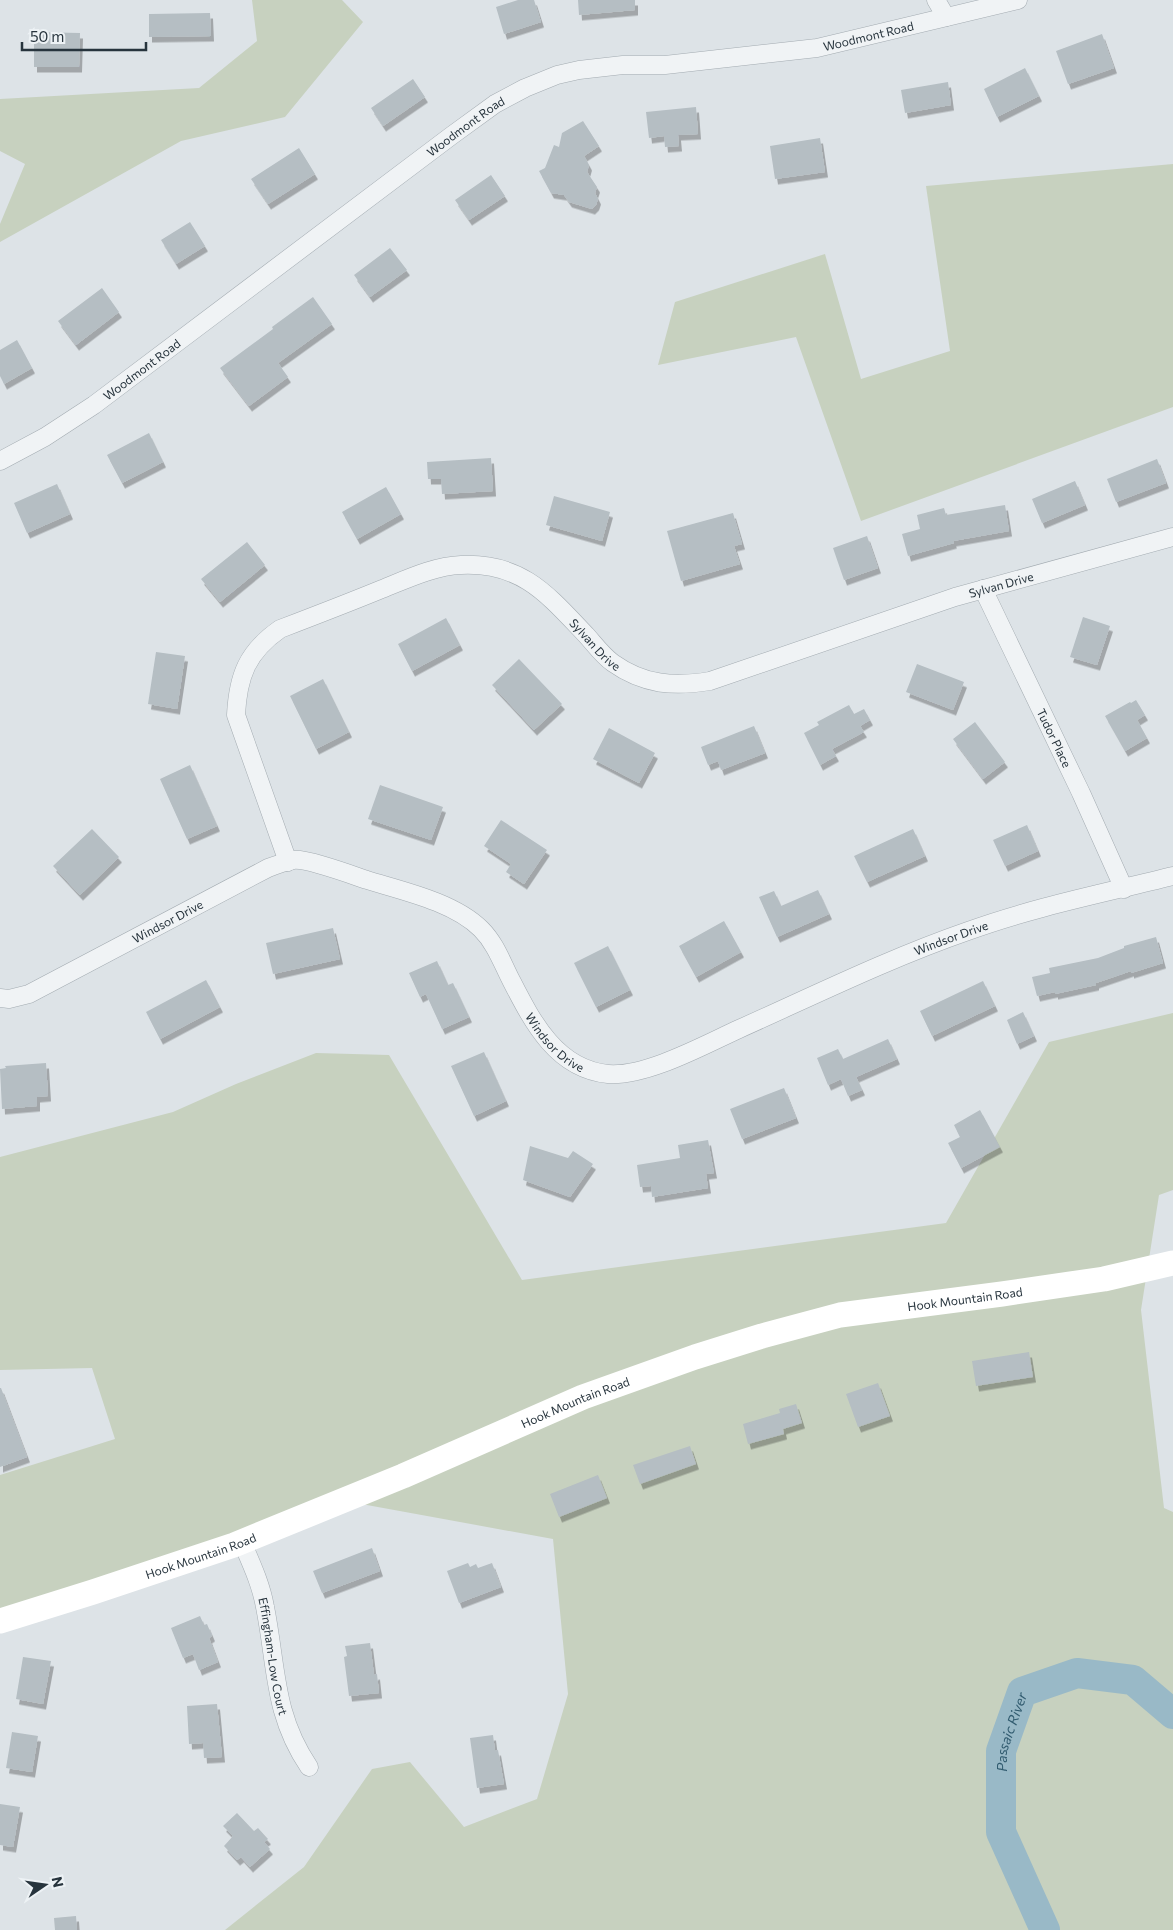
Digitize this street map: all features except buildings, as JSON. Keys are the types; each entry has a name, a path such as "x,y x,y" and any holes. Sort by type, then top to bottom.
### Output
{"street":[{"path":"936,0 946,17"},
{"name":"Woodmont Road","path":"0,461 45,437 94,405 451,136 495,104 525,88 557,75 579,70 623,65 665,65 816,48 1018,0"},
{"name":"Sylvan Drive","path":"288,862 236,714 237,693 243,672 251,657 262,643 280,629 418,575 463,565 508,570 539,587 612,662 632,674 653,682 687,685 710,681 983,589 1173,536"},
{"name":"Tudor Place","path":"983,589 1081,793 1124,888"},
{"name":"Windsor Drive","path":"0,998 9,999 29,994 268,868 295,859 335,869 431,901 461,914 479,927 495,946 511,981 528,1011 552,1046 562,1056 581,1068 610,1074 637,1071 681,1056 912,952 969,930 1028,912 1173,876"},
{"name":"Hook Mountain Road","path":"0,1621 242,1542 404,1476 583,1397 694,1357 762,1336 840,1315 1104,1279 1173,1263"},
{"name":"Effingham-Low Court","path":"242,1542 257,1576 265,1606 283,1715 297,1749 309,1767"}],"green space":[{"path":"252,0 342,0 363,22 285,117 181,141 0,242 0,224 25,164 0,151 0,99 199,88 257,41"},
{"path":"1173,164 1173,407 861,521 796,337 658,365 675,302 825,254 861,379 950,351 926,186"},
{"path":"1173,1013 1173,1190 1159,1195 1141,1310 1164,1508 1173,1512 1173,1930 225,1930 304,1867 372,1769 410,1762 464,1827 537,1799 568,1694 553,1539 334,1499 0,1621 0,1475 115,1439 92,1368 0,1370 0,1157 173,1112 236,1084 316,1053 389,1055 522,1280 946,1223 1049,1042"}],"waterway":[{"name":"Passaic River","path":"1045,1930 1001,1832 1001,1751 1022,1692 1077,1673 1133,1680 1173,1714"}]}
